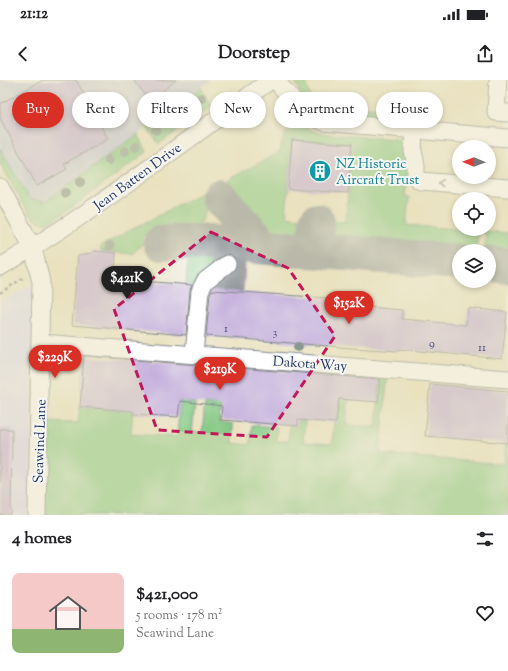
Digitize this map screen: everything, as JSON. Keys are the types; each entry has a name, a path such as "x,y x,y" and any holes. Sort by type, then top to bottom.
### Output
{"street":[{"name":"Jean Batten Drive","path":"0,267 33,248 90,210 271,80"},
{"path":"276,80 302,110 317,120 332,124 508,138"},
{"path":"498,80 496,112 508,113"},
{"path":"414,130 413,152 416,165 415,174 416,178 420,181 508,188"},
{"name":"Seawind Lane","path":"0,187 33,248 42,286 37,515"},
{"path":"194,354 200,291 205,282 227,264"},
{"name":"Dakota Way","path":"41,343 508,379"}],"highlighted area":[{"path":"211,232 288,268 335,336 267,437 157,430 114,309"}],"shaded area":[{"path":"0,80 211,80 195,92 137,92 137,128 146,128 45,202 29,199 0,148"},
{"path":"35,283 29,515 0,515 0,302"}],"green space":[{"path":"299,80 309,80 307,82 309,92 300,92 296,83"},
{"path":"201,88 210,104 210,107 202,113 202,92 196,92"},
{"path":"368,107 376,108 376,122 368,122"},
{"path":"147,128 181,128 159,144"},
{"path":"290,128 307,128 313,131 328,134 408,140 405,196 409,197 406,225 452,229 452,236 478,236 477,244 452,244 452,254 330,245 325,240 326,227 331,220 346,221 351,144 292,140 286,216 300,218 305,222 306,230 303,240 300,242 292,243 277,241 260,227 234,201 220,184 280,152 287,132"},
{"path":"138,134 147,152 64,213 52,221 45,223 32,217 25,208 0,163 0,148 29,199 45,202"},
{"path":"204,191 206,210 200,224 192,234 157,232 154,235 150,230 141,238 145,242 132,254 101,251 101,246"},
{"path":"496,232 508,233 508,260 496,258 496,244 485,244 486,236 496,236"},
{"path":"200,250 222,252 222,263 195,285 186,285 188,258 193,253"},
{"path":"184,357 189,363 186,402 195,403 192,432 202,433 205,404 215,405 218,361 231,362 229,384 223,383 219,422 233,424 232,443 250,445 252,425 277,427 276,441 288,441 290,425 298,426 298,420 305,421 303,442 332,444 334,423 336,423 341,375 351,371 346,425 376,427 381,373 388,373 380,454 504,464 506,443 508,443 508,515 44,515 46,422 78,423 80,407 133,411 131,434 177,437"}],"building":[{"path":"43,80 76,80 83,92 72,92 72,128 102,128 108,139 64,164 67,169 37,186 0,118 0,104 12,97 12,128 64,128 64,92 22,92"},
{"path":"134,80 176,80 161,92 143,92"},
{"name":"NZ Historic Aircraft Trust","path":"292,140 352,144 348,193 288,189"},
{"path":"94,251 116,253 115,270 117,279 192,285 190,290 186,335 72,325 78,256"},
{"path":"212,290 357,300 356,306 402,310 402,319 466,325 468,308 507,312 502,359 399,349 399,351 352,348 206,336 210,294"},
{"path":"84,356 380,379 378,402 339,399 336,423 298,420 298,426 221,420 222,406 180,401 178,417 133,414 133,411 80,407"},
{"path":"430,384 508,391 508,443 425,436"},
{"path":"0,429 12,429 11,515 0,515"}],"taxiway":[{"path":"219,197 262,244 270,247"},
{"path":"314,250 317,221"},
{"path":"161,243 205,242 452,261"},
{"path":"226,286 229,243"},
{"path":"496,265 508,266"}],"place":[{"name":"NZ Historic Aircraft Trust","path":"320,171"}]}
